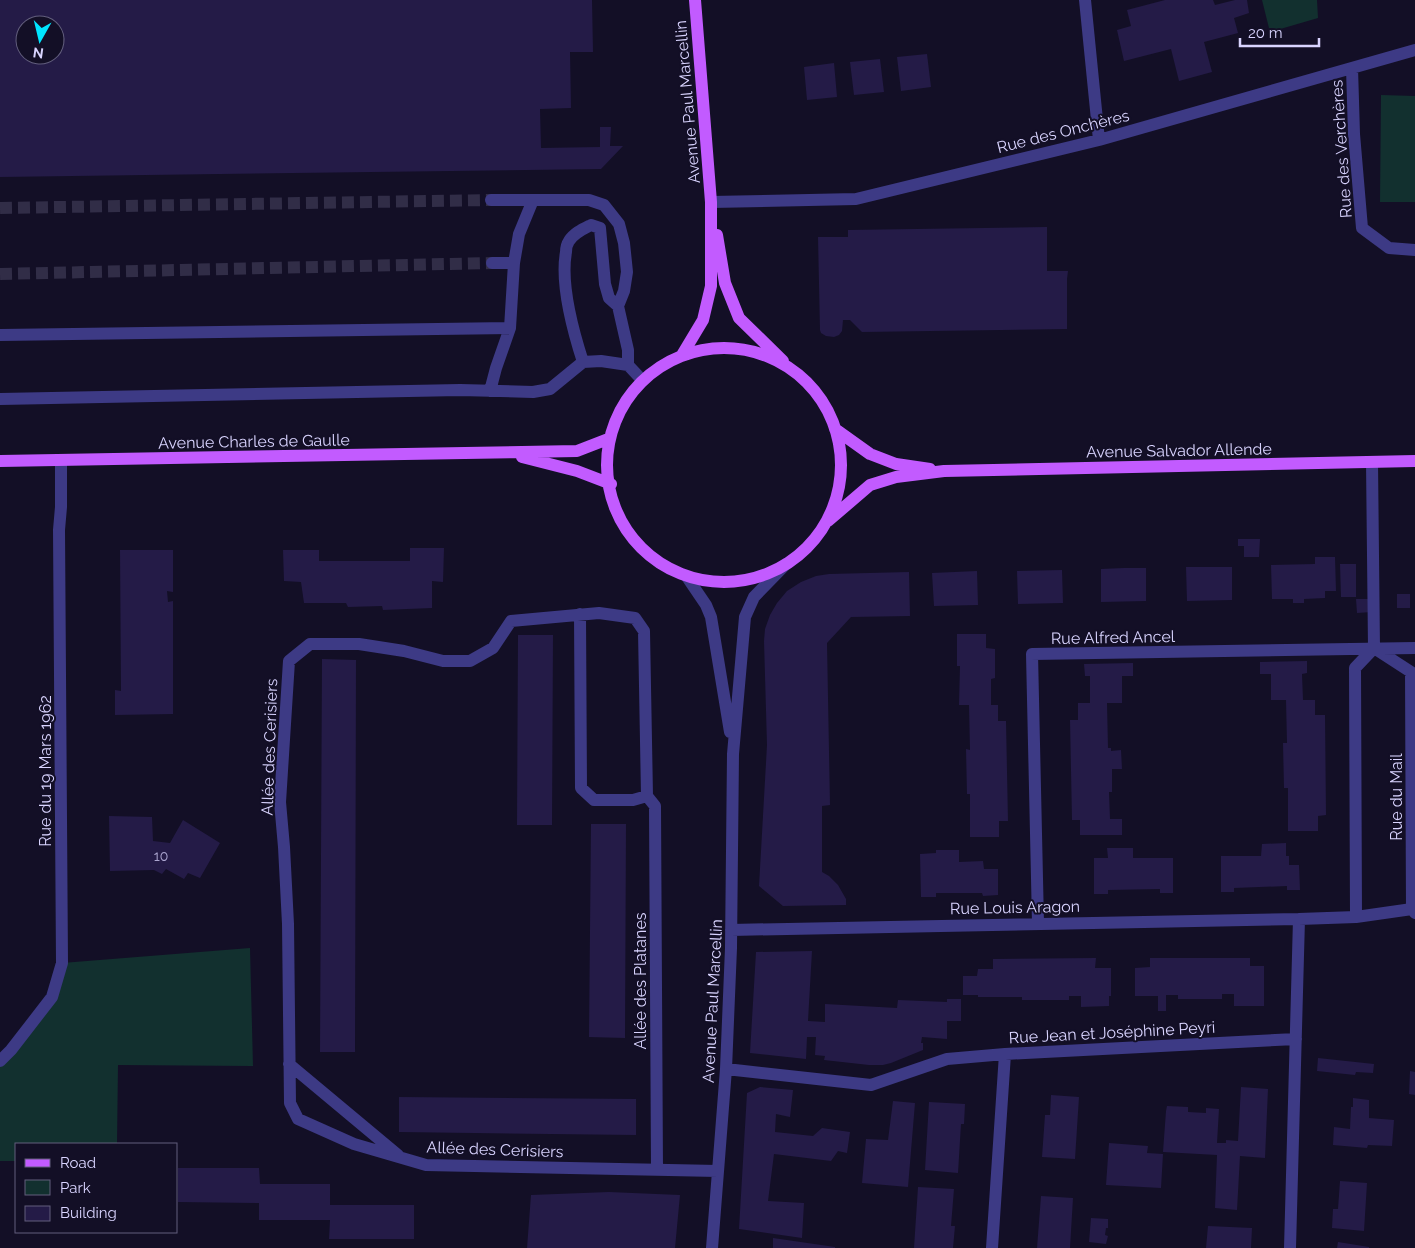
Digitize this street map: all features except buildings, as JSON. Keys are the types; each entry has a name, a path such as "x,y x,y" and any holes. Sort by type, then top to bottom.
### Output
{"main road":[{"name":"Avenue Paul Marcellin","path":"682,355 703,320 711,286 711,202 695,0"},
{"name":"Avenue Paul Marcellin","path":"711,202 725,283 739,318 818,395 835,429"},
{"path":"790,368 756,352 719,348 682,355 661,366 636,386 619,410 608,440 611,484 616,509 630,538 652,558 687,577 712,582 738,581 763,576 786,564 808,546 826,523 838,493 841,461 835,429"},
{"name":"Avenue Salvador Allende","path":"835,429 870,454 896,464 944,471"},
{"name":"Avenue Charles de Gaulle","path":"0,461 577,452 608,440"},
{"name":"Avenue Charles de Gaulle","path":"508,453 577,471 611,484"},
{"name":"Avenue Salvador Allende","path":"826,523 870,485 896,477 944,471 1415,462"}],"street":[{"path":"1085,0 1099,140"},
{"name":"Rue des Onchères","path":"711,202 856,199 1099,140 1415,50"},
{"name":"Rue des Verchères","path":"1352,68 1354,134 1362,228 1389,248 1415,250"},
{"path":"491,200 589,200 604,205 619,224 624,243 627,272 624,291 618,306 628,350 628,365"},
{"path":"490,391 510,328 514,263 519,234 533,200"},
{"path":"584,362 568,307 564,263 568,242 580,230 591,225 621,231"},
{"path":"600,228 605,284 609,298 618,306"},
{"path":"492,263 514,263"},
{"path":"0,335 510,328"},
{"path":"0,398 460,390 533,392 550,389 584,362 601,361 628,365 642,380"},
{"name":"Rue du 19 Mars 1962","path":"0,1061 12,1050 52,997 62,962 59,530 61,461"},
{"path":"1372,462 1374,648"},
{"name":"Avenue Paul Marcellin","path":"712,1248 726,1070 731,930 733,754 744,617 754,597 786,564"},
{"name":"Avenue Paul Marcellin","path":"687,577 712,617 733,754"},
{"name":"Allée des Platanes","path":"562,615 599,613 635,618 644,631 647,796 656,806 657,1169"},
{"path":"580,614 581,788 594,800 632,800 647,796"},
{"name":"Allée des Cerisiers","path":"562,615 511,620 493,648 470,661 443,660 359,644 310,644 289,661 280,802 288,924 289,1064 284,1104 298,1119 354,1144 426,1165 718,1171"},
{"path":"1356,917 1354,668 1374,648 1415,648"},
{"name":"Rue du Mail","path":"1299,918 1356,917 1414,911 1411,672 1374,648"},
{"name":"Rue Alfred Ancel","path":"1038,923 1032,654 1374,648"},
{"path":"1290,1248 1299,918"},
{"name":"Rue Louis Aragon","path":"731,930 1299,918"},
{"name":"Rue Jean et Joséphine Peyri","path":"726,1070 871,1085 947,1059 1005,1054 1296,1039"},
{"path":"992,1248 1005,1054"},
{"path":"289,1064 402,1158"}],"green space":[{"path":"1262,0 1317,0 1318,18 1270,32"},
{"path":"1381,95 1415,96 1415,202 1380,202"},
{"path":"250,948 253,1066 118,1065 117,1143 15,1143 15,1161 0,1161 0,1061 52,997 62,963"}],"tunnel":[{"path":"0,208 491,200"},
{"path":"0,274 492,263"}]}
